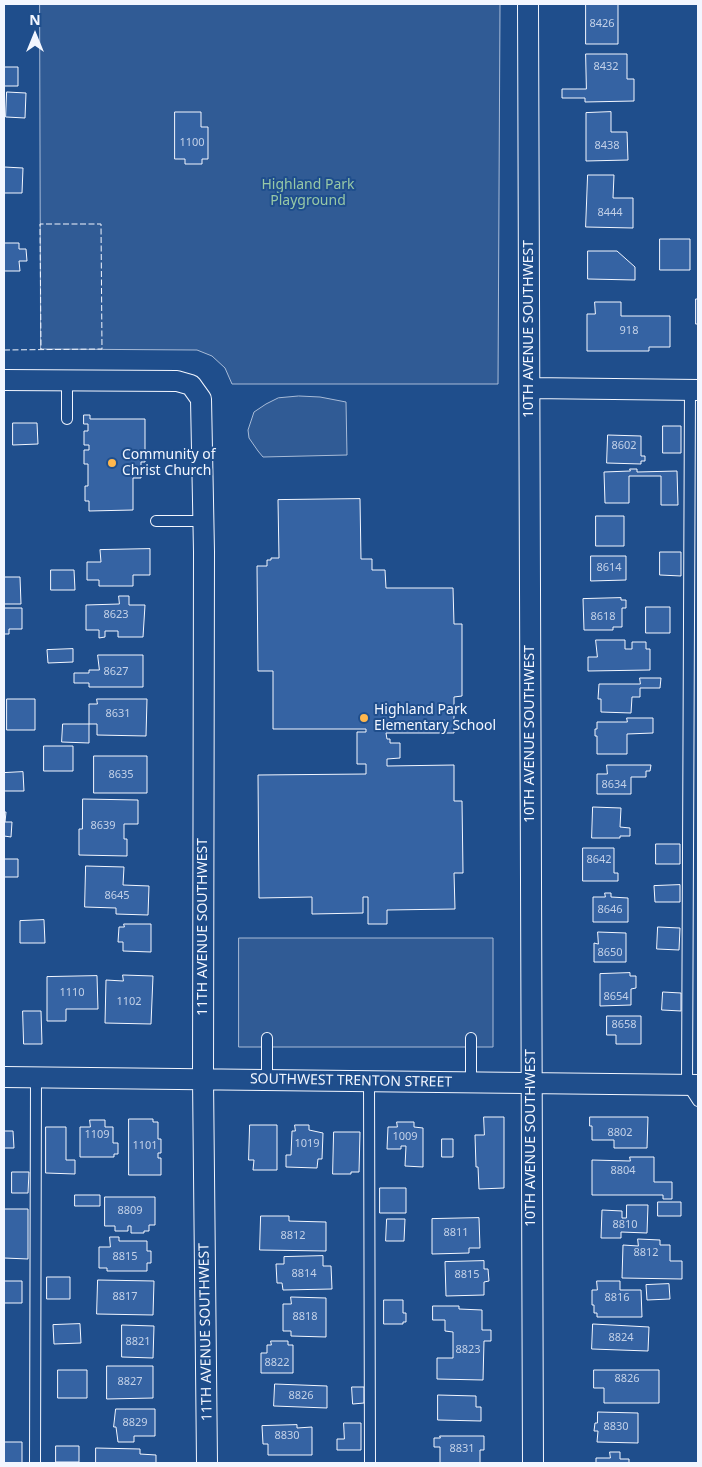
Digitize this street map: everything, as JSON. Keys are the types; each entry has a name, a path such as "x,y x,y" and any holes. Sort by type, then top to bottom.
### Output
{"street":[{"name":"10TH AVENUE SOUTHWEST","path":"528,4 533,1463"},
{"path":"4,380 67,381"},
{"name":"11TH AVENUE SOUTHWEST","path":"67,381 177,381 191,385 202,399 203,1079 207,1463"},
{"path":"530,388 694,390"},
{"name":"SOUTHWEST TRENTON STREET","path":"4,1077 531,1083 694,1090"}],"lane":[{"path":"66,419 67,381"},
{"path":"694,390 694,1090"},
{"path":"156,521 203,521"},
{"path":"267,1038 267,1080"},
{"path":"471,1038 471,1082"},
{"path":"35,1463 36,1078"},
{"path":"369,1081 370,1463"}],"shaded area":[{"name":"Highland Park Playground","path":"40,4 500,4 498,384 232,384 225,368 212,356 197,350 41,349"},
{"path":"320,397 346,402 347,455 263,457 258,451 249,438 248,430 254,412 278,398"},
{"path":"239,938 493,938 493,1047 239,1047"}],"building":[{"path":"586,4 618,4 618,44 586,44"},
{"path":"586,54 627,54 627,79 634,79 634,101 585,102 585,98 562,98 562,89 586,89"},
{"path":"4,67 18,67 18,86 4,86"},
{"path":"7,92 26,93 25,118 6,117"},
{"path":"175,112 201,112 201,127 208,127 208,159 202,159 202,164 185,164 185,159 175,159"},
{"path":"611,112 611,132 627,132 628,160 586,161 586,113"},
{"path":"4,167 23,168 22,193 4,193"},
{"path":"588,175 614,175 613,198 633,198 633,228 586,227"},
{"path":"660,239 690,239 690,270 660,270"},
{"path":"4,243 19,243 19,249 26,249 27,261 19,261 20,271 4,271"},
{"path":"588,251 617,251 635,267 635,280 588,279"},
{"path":"696,299 698,299 698,324 696,324"},
{"path":"595,302 621,302 621,316 670,316 670,347 649,347 649,351 587,351 587,314 595,314"},
{"name":"Community of Christ Church","path":"84,415 90,415 90,419 145,419 145,462 141,462 141,478 133,478 133,510 89,511 89,501 85,501 85,486 88,486 88,464 84,464 84,450 89,450 89,445 84,445 84,431 88,431 88,424 84,424"},
{"path":"13,423 37,423 38,444 13,445"},
{"path":"663,426 681,426 681,453 663,453"},
{"path":"608,435 641,436 641,456 645,456 645,461 641,461 641,464 607,463"},
{"path":"630,469 637,469 637,472 677,471 678,505 661,505 661,476 629,476 629,503 605,503 604,472 630,471"},
{"path":"360,499 361,559 372,559 372,570 385,570 386,588 453,588 454,624 462,624 462,696 454,697 454,733 386,733 390,743 400,743 400,758 387,759 387,766 454,765 454,801 462,801 463,873 454,873 455,909 387,910 387,924 368,924 368,897 363,897 363,913 312,914 312,897 259,898 258,775 366,774 366,764 357,764 357,732 366,732 366,729 273,729 273,671 258,671 257,566 267,566 267,560 279,558 278,500"},
{"path":"596,516 624,516 624,546 596,546"},
{"path":"150,549 150,575 133,575 133,586 99,586 99,580 87,580 87,562 101,562 100,550"},
{"path":"660,552 681,552 681,576 660,575"},
{"path":"591,556 626,556 626,580 591,581"},
{"path":"51,570 74,570 75,590 51,590"},
{"path":"4,577 20,577 21,604 4,604"},
{"path":"119,596 129,596 129,605 145,605 143,637 118,637 118,631 105,631 105,637 99,638 99,630 86,630 86,605 119,604"},
{"path":"621,598 621,600 626,600 626,608 622,608 622,627 613,627 613,630 584,630 583,599"},
{"path":"646,607 670,607 670,633 646,633"},
{"path":"4,608 22,608 22,629 9,629 9,634 4,634"},
{"path":"596,640 625,640 625,649 632,649 632,642 646,642 646,649 650,649 650,670 588,671 588,657 597,657"},
{"path":"73,649 73,662 48,663 47,650"},
{"path":"98,655 143,655 143,687 89,687 89,683 74,683 74,673 89,673 89,670 99,670"},
{"path":"640,678 661,678 660,688 640,688 640,697 632,697 631,713 601,712 601,699 598,699 599,684 640,684"},
{"path":"7,699 35,699 35,730 7,730"},
{"path":"97,699 147,699 146,736 97,735 97,724 89,724 89,704 97,704"},
{"path":"627,718 653,718 653,733 627,734 627,754 597,754 595,729 597,729 597,722 627,722"},
{"path":"63,724 89,724 89,743 62,742"},
{"path":"44,746 73,746 73,771 44,771"},
{"path":"94,756 147,756 147,793 94,793"},
{"path":"607,765 651,765 650,771 646,771 646,777 631,777 631,794 597,794 597,774 607,774"},
{"path":"23,772 24,791 4,791 4,773"},
{"path":"83,799 138,800 138,824 124,824 124,839 127,839 127,856 79,855 79,829 82,829"},
{"path":"593,807 621,808 620,827 630,828 630,836 592,838"},
{"path":"4,812 6,812 5,822 12,822 11,837 4,836"},
{"path":"656,844 680,844 680,864 656,864"},
{"path":"583,848 614,848 614,873 618,873 618,881 583,881"},
{"path":"4,859 18,859 18,877 4,877"},
{"path":"86,866 124,867 123,885 149,886 148,915 116,914 116,908 85,907"},
{"path":"680,885 680,902 655,902 654,886"},
{"path":"605,893 611,893 611,897 628,898 628,922 593,922 593,897 605,897"},
{"path":"44,920 45,943 20,943 20,921"},
{"path":"124,924 151,924 151,952 123,951 123,942 118,942 119,927 124,927"},
{"path":"658,927 680,928 679,950 657,949"},
{"path":"598,932 626,933 626,962 594,962 594,943 598,944"},
{"path":"630,973 630,976 636,976 636,988 631,989 631,1005 600,1006 600,974"},
{"path":"123,975 153,976 151,1024 105,1023 106,980 123,981"},
{"path":"97,976 98,1009 66,1009 66,1021 47,1021 47,977"},
{"path":"663,992 681,993 681,1011 662,1010"},
{"path":"23,1011 41,1011 42,1044 24,1044"},
{"path":"607,1016 641,1016 641,1044 616,1044 616,1035 607,1035"},
{"path":"484,1117 504,1117 504,1188 479,1189 475,1135 484,1135"},
{"path":"590,1117 648,1117 647,1148 614,1148 614,1140 592,1140"},
{"path":"129,1119 153,1119 153,1122 158,1122 158,1139 161,1139 161,1153 158,1153 158,1158 161,1158 161,1175 129,1175"},
{"path":"90,1120 105,1120 105,1127 113,1127 113,1143 118,1143 118,1154 114,1154 114,1157 80,1157 80,1127 90,1127"},
{"path":"397,1122 414,1122 414,1127 423,1128 423,1167 405,1166 406,1146 401,1146 401,1149 387,1149 388,1127 397,1127"},
{"path":"250,1125 277,1125 277,1170 253,1170 254,1160 249,1160"},
{"path":"295,1125 309,1125 309,1130 323,1133 322,1159 318,1159 317,1168 286,1167 286,1155 291,1155 292,1131 295,1131"},
{"path":"46,1127 66,1127 66,1160 75,1160 75,1174 46,1173"},
{"path":"4,1131 13,1131 14,1148 4,1148"},
{"path":"334,1132 360,1132 359,1172 333,1174"},
{"path":"442,1139 453,1139 453,1157 442,1157"},
{"path":"630,1157 654,1157 654,1182 672,1182 672,1199 663,1199 663,1195 592,1195 592,1160 630,1161"},
{"path":"12,1172 29,1172 28,1193 12,1193"},
{"path":"380,1188 406,1188 406,1213 380,1213"},
{"path":"75,1195 100,1195 100,1206 75,1206"},
{"path":"105,1197 155,1197 155,1225 149,1225 149,1231 144,1231 144,1233 131,1233 131,1226 128,1226 128,1231 115,1231 115,1226 105,1226"},
{"path":"658,1202 681,1202 681,1216 658,1216"},
{"path":"627,1205 648,1205 647,1233 621,1232 621,1238 601,1238 602,1210 622,1211 622,1218 626,1218"},
{"path":"4,1209 28,1209 28,1259 4,1258"},
{"path":"261,1216 289,1216 289,1221 326,1222 326,1251 260,1250"},
{"path":"479,1218 480,1248 469,1248 469,1253 432,1254 432,1219"},
{"path":"387,1219 405,1219 404,1241 386,1241"},
{"path":"110,1237 119,1237 119,1241 147,1241 147,1251 151,1251 151,1263 147,1263 147,1271 107,1271 107,1268 99,1268 99,1247 110,1247"},
{"path":"638,1239 660,1240 660,1245 670,1245 670,1261 682,1261 682,1279 622,1278 623,1245 638,1246"},
{"path":"323,1256 323,1266 331,1266 332,1289 283,1290 282,1283 277,1283 276,1264 284,1264 284,1257"},
{"path":"484,1261 484,1269 488,1269 489,1281 484,1282 484,1295 446,1296 445,1262"},
{"path":"47,1277 70,1277 70,1299 47,1299"},
{"path":"98,1280 154,1281 153,1315 97,1314"},
{"path":"4,1281 22,1281 22,1303 4,1303"},
{"path":"597,1281 620,1281 620,1290 641,1290 642,1317 597,1317 597,1313 594,1313 594,1305 592,1305 592,1290 597,1290"},
{"path":"669,1284 670,1299 647,1300 646,1285"},
{"path":"291,1297 326,1298 326,1337 291,1336 291,1331 283,1331 283,1304 291,1304"},
{"path":"384,1300 403,1300 403,1313 406,1313 406,1322 403,1322 403,1324 384,1324"},
{"path":"433,1306 459,1306 459,1309 482,1310 482,1330 491,1330 491,1341 484,1341 483,1380 437,1379 437,1358 453,1358 453,1332 445,1331 445,1320 433,1320"},
{"path":"80,1324 81,1343 54,1344 53,1325"},
{"path":"593,1324 649,1327 648,1351 592,1349"},
{"path":"122,1325 154,1326 153,1358 122,1357"},
{"path":"271,1341 288,1341 288,1345 293,1345 293,1373 261,1373 261,1353 267,1353 267,1345 271,1345"},
{"path":"107,1366 153,1366 153,1398 107,1399"},
{"path":"58,1370 87,1370 87,1398 58,1398"},
{"path":"594,1370 659,1370 659,1403 604,1403 604,1388 594,1388"},
{"path":"275,1384 327,1386 327,1408 274,1406"},
{"path":"352,1387 364,1387 364,1403 353,1404"},
{"path":"438,1395 476,1396 476,1407 481,1407 481,1421 438,1420"},
{"path":"116,1409 155,1409 155,1436 134,1436 134,1442 118,1442 116,1427 114,1427"},
{"path":"598,1412 638,1413 638,1443 597,1442 598,1431 594,1431"},
{"path":"344,1423 361,1423 361,1450 337,1450 337,1439 344,1439"},
{"path":"297,1425 297,1428 312,1427 312,1455 268,1455 268,1444 263,1444 262,1426"},
{"path":"440,1436 484,1436 484,1450 480,1450 480,1463 440,1463 440,1447 434,1447 434,1438 440,1438"},
{"path":"4,1442 22,1442 22,1463 4,1463"},
{"path":"56,1446 79,1446 79,1462 56,1462"},
{"path":"96,1448 140,1449 140,1454 156,1455 156,1463 96,1463"},
{"path":"610,1452 620,1452 620,1459 629,1459 629,1463 596,1463 596,1458 610,1458"}],"fence":[{"path":"4,350 102,349 101,224 40,224 41,349"}],"place":[{"name":"Community of Christ Church","path":"112,463"},
{"name":"Highland Park Elementary School","path":"364,718"}]}
